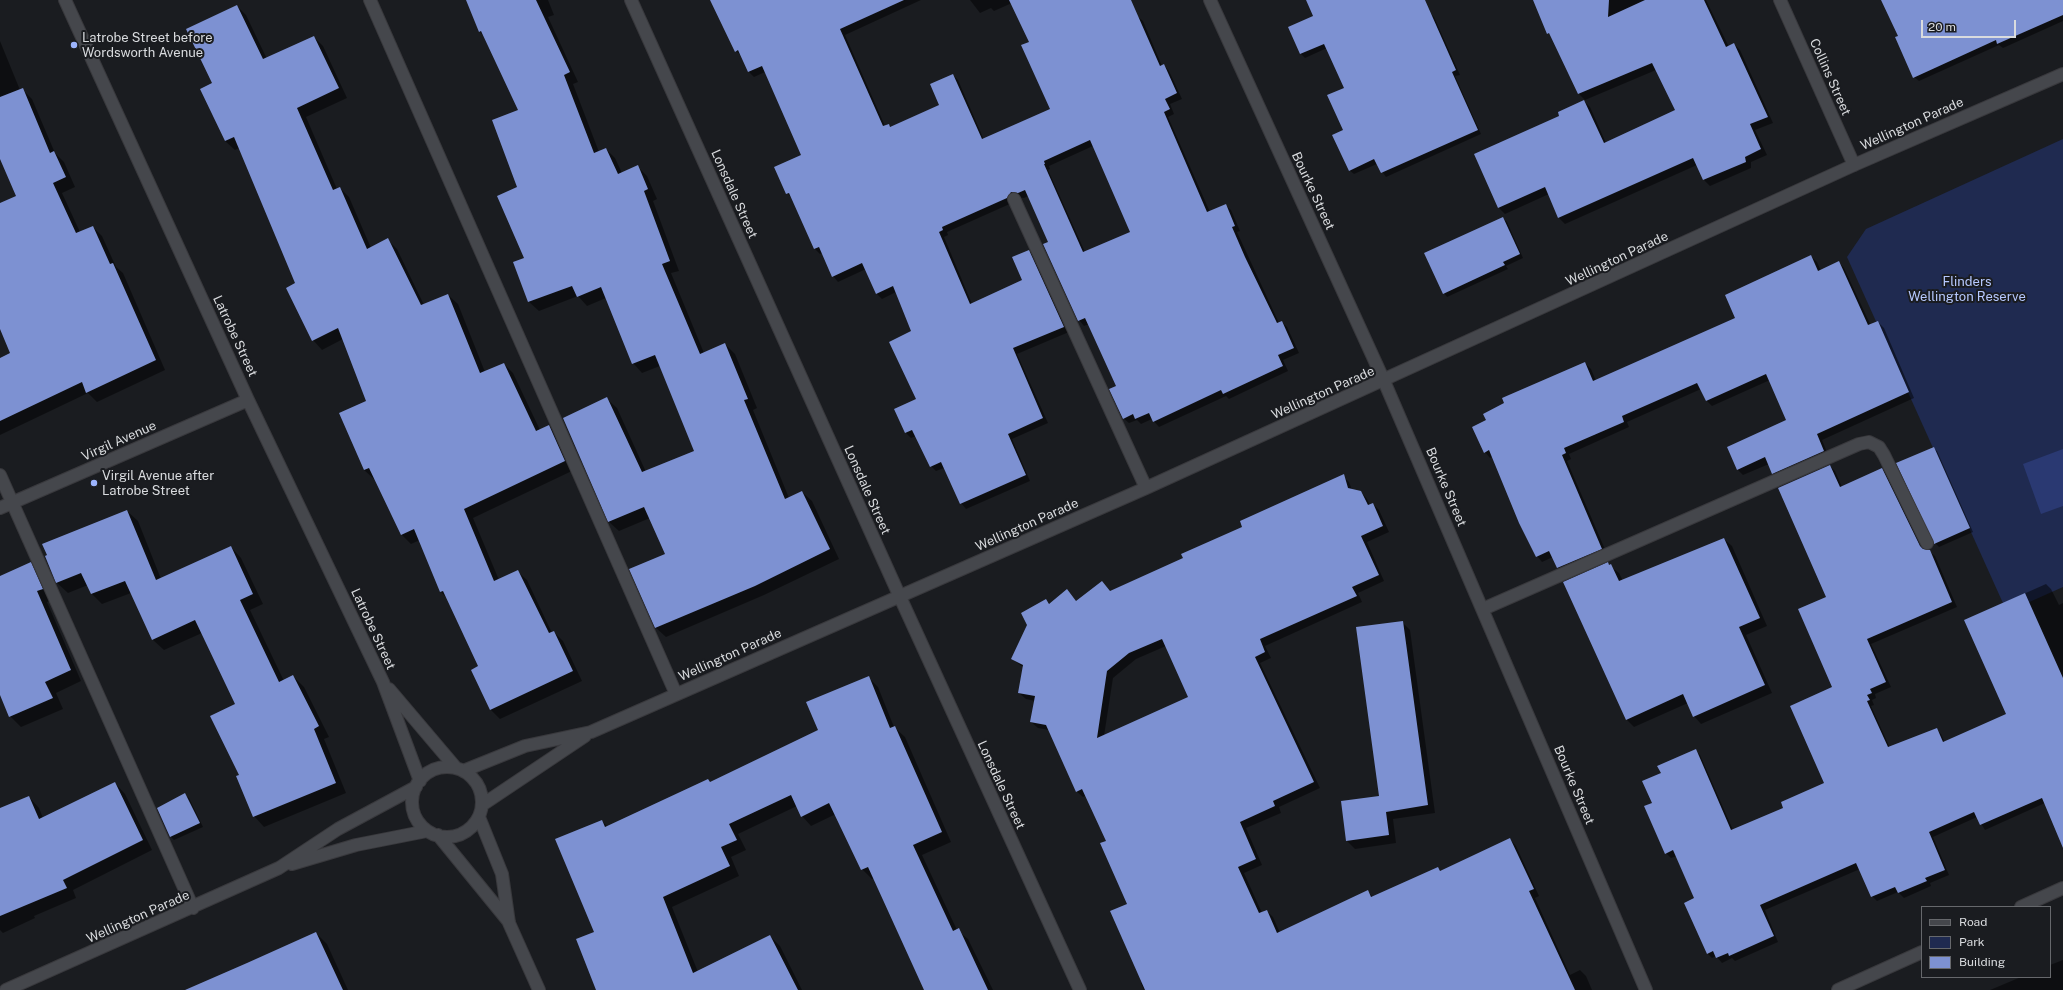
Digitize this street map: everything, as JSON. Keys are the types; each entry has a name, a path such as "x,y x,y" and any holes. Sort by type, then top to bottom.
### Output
{"street":[{"name":"Latrobe Street","path":"65,0 248,400 383,682 418,784"},
{"path":"370,0 676,694"},
{"name":"Lonsdale Street","path":"631,0 900,597 1080,990"},
{"name":"Bourke Street","path":"1210,0 1384,381 1484,609 1646,990"},
{"name":"Collins Street","path":"1780,0 1854,165"},
{"name":"Wellington Parade","path":"481,811 591,732 1146,488 1384,381 1854,165 2063,74"},
{"path":"1014,198 1146,488"},
{"name":"Virgil Avenue","path":"0,508 248,400"},
{"path":"1484,609 1859,444 1869,442 1878,447 1884,455 1927,544"},
{"path":"0,475 193,908"},
{"name":"Latrobe Street","path":"383,682 459,769"},
{"name":"Wellington Parade","path":"459,769 525,746 591,732"},
{"path":"509,923 433,833 419,822 413,811 412,799 418,784 422,777 433,770 444,767 459,769 476,782 481,793 481,811 502,874 509,923 539,990"},
{"name":"Wellington Parade","path":"279,868 338,829 418,784"},
{"path":"433,833 450,836 462,834 472,826 481,811"},
{"name":"Wellington Parade","path":"6,990 193,908 279,868 356,844 433,833"},
{"path":"2023,906 2063,888"},
{"path":"1838,990 1921,952"}],"green space":[{"name":"Flinders Wellington Reserve","path":"2063,139 2063,587 2007,612 1847,257 1866,229"}],"shaded area":[{"path":"2063,449 2063,506 2041,514 2023,464"}],"building":[{"path":"466,0 536,0 570,72 564,75 594,153 606,148 618,174 638,165 648,189 644,191 670,261 662,264 700,354 725,343 748,399 744,400 785,499 802,491 830,549 755,586 655,628 629,569 665,554 644,507 608,522 563,418 607,397 642,472 694,451 655,355 632,364 601,287 577,297 572,286 528,302 513,262 524,258 497,196 517,187 492,120 518,110 481,31 479,32"},
{"path":"710,0 904,0 840,29 883,126 889,124 890,127 939,105 930,84 953,74 982,139 1050,109 1021,45 1029,42 1009,0 1131,0 1160,66 1164,64 1177,93 1165,99 1170,109 1164,112 1207,212 1226,204 1235,226 1232,227 1245,257 1277,323 1282,321 1294,348 1278,355 1283,366 1223,394 1221,390 1153,422 1149,413 1135,419 1133,414 1123,419 1109,389 1116,386 1085,318 1078,321 1043,244 1048,242 1025,190 1018,193 1011,192 1007,198 942,227 943,230 939,232 970,304 1022,280 1012,257 1029,250 1064,327 1013,348 1043,418 1008,434 1026,475 960,504 941,462 930,467 912,430 905,433 894,409 916,399 889,342 911,331 893,286 876,294 862,263 832,277 819,247 814,249 789,193 786,194 774,167 801,155 762,66 748,72 738,50 735,52","holes":["1090,140 1130,232 1083,252 1044,161"]},
{"path":"1306,0 1425,0 1456,70 1452,72 1478,130 1381,173 1374,159 1349,171 1332,135 1343,130 1327,95 1344,88 1324,44 1300,54 1288,27 1313,16"},
{"path":"1533,0 1609,0 1608,17 1645,0 1704,0 1726,47 1734,43 1768,117 1750,124 1761,149 1745,157 1746,162 1703,180 1693,158 1558,218 1545,187 1498,208 1474,154 1559,116 1558,112 1584,100 1604,143 1675,110 1652,63 1578,94 1549,33 1547,34"},
{"path":"1881,0 2063,0 2063,15 1997,44 1996,40 1913,78 1895,37 1898,36"},
{"path":"237,5 263,59 314,36 339,88 297,108 333,190 340,187 367,249 388,238 421,305 448,294 480,373 504,363 536,431 549,425 565,461 464,509 494,581 518,570 549,633 554,631 573,671 490,710 471,670 478,666 443,591 440,592 414,529 401,535 369,468 364,470 339,413 366,401 338,328 312,341 286,288 295,283 234,137 225,141 200,89 212,83 186,29"},
{"path":"23,88 50,153 54,151 66,177 53,183 76,233 93,226 110,264 113,263 156,360 86,393 82,382 0,421 0,358 10,353 0,329 0,203 16,196 0,159 0,97"},
{"path":"1503,217 1520,254 1503,262 1505,265 1443,294 1424,253"},
{"path":"1811,255 1818,271 1839,261 1868,325 1878,321 1909,392 1817,434 1824,451 1772,474 1765,457 1737,470 1727,447 1786,420 1766,374 1706,401 1697,383 1622,416 1624,422 1564,448 1566,453 1562,455 1602,549 1557,568 1549,551 1536,557 1519,523 1489,450 1484,453 1472,427 1486,420 1483,414 1504,403 1502,398 1585,362 1593,381 1735,318 1725,295"},
{"path":"1934,447 1970,528 1934,544 1896,463"},
{"path":"1830,465 1840,487 1882,468 1920,546 1923,549 1930,550 1952,602 1867,639 1886,682 1870,689 1872,693 1867,695 1870,700 1867,701 1888,747 1937,728 1943,742 2006,714 1964,620 2025,593 2063,678 2063,848 2042,798 1980,825 1974,812 1929,832 1945,870 1925,878 1927,881 1898,893 1895,887 1871,897 1856,863 1760,905 1774,936 1729,956 1728,953 1716,958 1713,951 1707,954 1684,903 1694,898 1673,850 1665,854 1644,806 1652,803 1642,781 1661,773 1657,766 1696,749 1731,830 1783,808 1781,802 1824,783 1790,706 1832,687 1798,609 1826,597 1778,488"},
{"path":"1344,474 1348,488 1361,491 1368,505 1373,503 1383,526 1361,536 1379,575 1352,587 1357,596 1260,639 1265,652 1255,657 1314,782 1273,801 1275,806 1240,822 1256,859 1238,867 1259,913 1267,910 1277,933 1368,890 1371,897 1438,867 1440,871 1510,838 1534,889 1529,891 1575,990 1145,990 1110,911 1127,904 1100,843 1106,841 1082,789 1076,792 1046,725 1030,722 1035,696 1018,693 1023,665 1011,659 1027,625 1021,613 1046,599 1049,604 1067,589 1076,601 1102,581 1110,591 1183,558 1181,554 1242,527 1240,521","holes":["1162,639 1188,697 1097,738 1107,671 1129,653"]},
{"path":"127,510 156,580 231,546 253,594 240,600 279,682 293,675 319,726 314,729 336,783 253,817 236,776 239,775 210,716 235,704 195,620 152,640 125,581 91,594 81,573 56,583 45,556 47,555 42,544"},
{"path":"1724,538 1760,618 1739,627 1765,685 1693,717 1683,694 1626,720 1563,582 1608,562 1609,565 1611,564 1619,581"},
{"path":"31,562 43,589 37,591 71,670 45,682 53,698 9,717 0,695 0,576"},
{"path":"1403,621 1428,805 1386,812 1389,835 1346,841 1341,801 1379,796 1356,627"},
{"path":"869,676 890,728 895,726 942,832 913,845 953,931 959,928 988,990 924,990 868,867 861,870 829,803 801,817 791,795 729,824 737,840 721,847 730,866 663,897 693,973 770,935 798,990 596,990 576,939 594,932 555,839 602,820 605,827 708,779 710,782 818,730 806,702"},
{"path":"115,782 143,840 63,880 67,888 0,916 0,808 29,796 39,819"},
{"path":"185,793 200,823 170,837 157,808"},
{"path":"316,932 343,990 185,990 247,963"}],"place":[{"name":"Latrobe Street before Wordsworth Avenue","path":"74,45"},
{"name":"Virgil Avenue after Latrobe Street","path":"94,483"}]}
